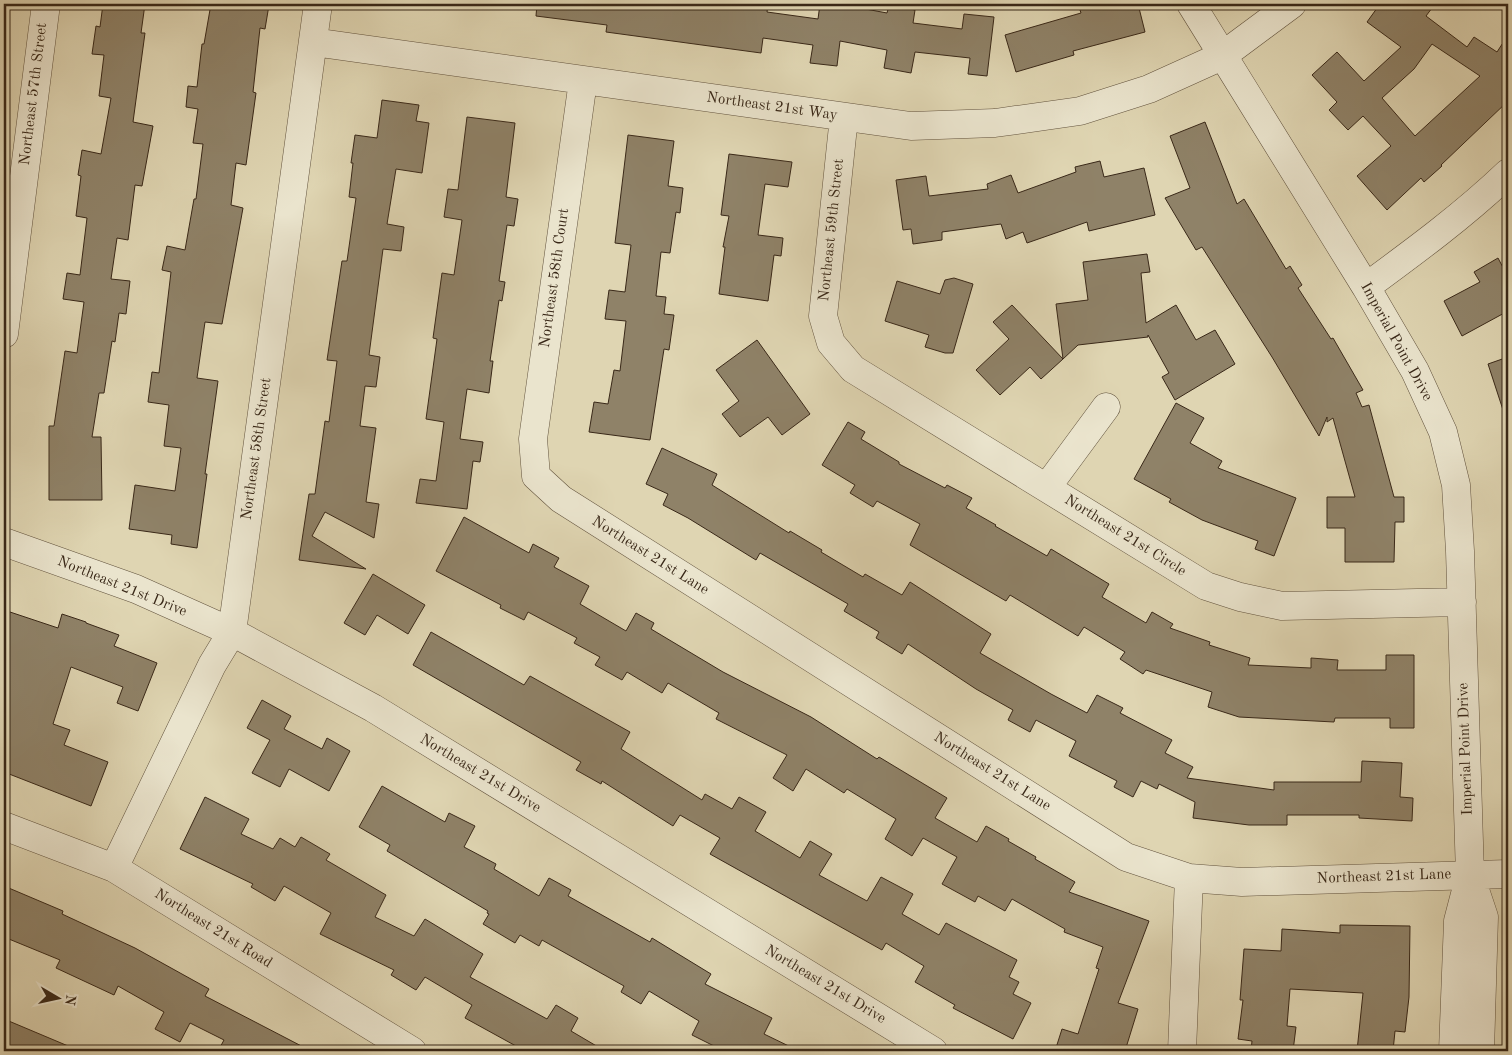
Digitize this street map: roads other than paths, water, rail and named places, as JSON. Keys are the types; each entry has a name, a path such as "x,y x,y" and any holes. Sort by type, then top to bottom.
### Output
{"street":[{"name":"Northeast 57th Street","path":"4,334 46,4"},
{"name":"Northeast 58th Street","path":"114,868 212,665 232,632 318,4"},
{"name":"Imperial Point Drive","path":"1191,4 1366,287 1415,371 1442,432 1456,485 1462,602 1470,874 1458,921 1454,1051"},
{"name":"Northeast 21st Way","path":"313,42 911,126 995,123 1070,112 1149,89 1222,56 1292,4"},
{"name":"Northeast 58th Court","path":"536,476 533,440 583,81"},
{"name":"Northeast 59th Street","path":"831,343 823,316 844,116"},
{"path":"1366,287 1426,243 1487,194 1508,173"},
{"name":"Northeast 21st Circle","path":"831,343 853,369 1206,586 1240,597 1282,606 1462,602"},
{"path":"1047,487 1106,407"},
{"name":"Northeast 21st Lane","path":"536,476 561,499 1126,858 1189,878 1242,882 1508,874"},
{"name":"Northeast 21st Drive","path":"4,542 136,589 232,632 373,708 933,1051"},
{"name":"Northeast 21st Road","path":"4,826 114,868 412,1051"},
{"name":"Imperial Point Drive","path":"1470,874 1484,917 1480,1051"},
{"path":"1182,1051 1189,878"}]}
